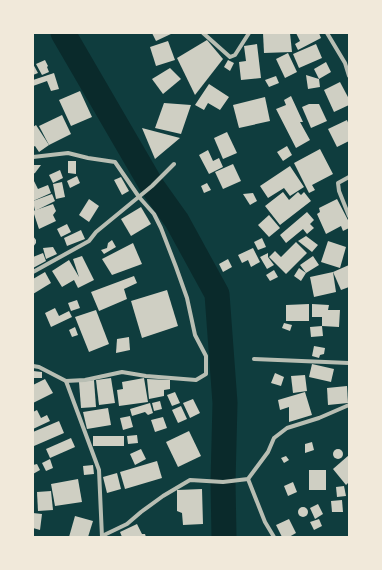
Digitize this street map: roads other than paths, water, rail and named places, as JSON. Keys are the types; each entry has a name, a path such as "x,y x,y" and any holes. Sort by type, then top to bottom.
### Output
{"street":[{"path":"204,33 230,57 235,55 249,33"},
{"path":"327,33 347,63 349,76"},
{"path":"33,157 68,153 115,162 139,197 154,214 187,298 195,335 206,356 206,374 196,380 122,372 84,380 66,381 39,367 33,366"},
{"path":"33,272 90,241 96,232 152,186 174,164"},
{"path":"349,177 338,183 339,191 349,216"},
{"path":"254,359 349,363"},
{"path":"66,381 99,470 102,536 127,524 140,512 190,480 223,482 248,479 268,452 274,438 287,428 319,418 349,405"},
{"path":"248,479 265,522 274,537"}],"waterway":[{"path":"63,33 152,186 177,221 217,294 225,403 223,482 224,537"}]}
